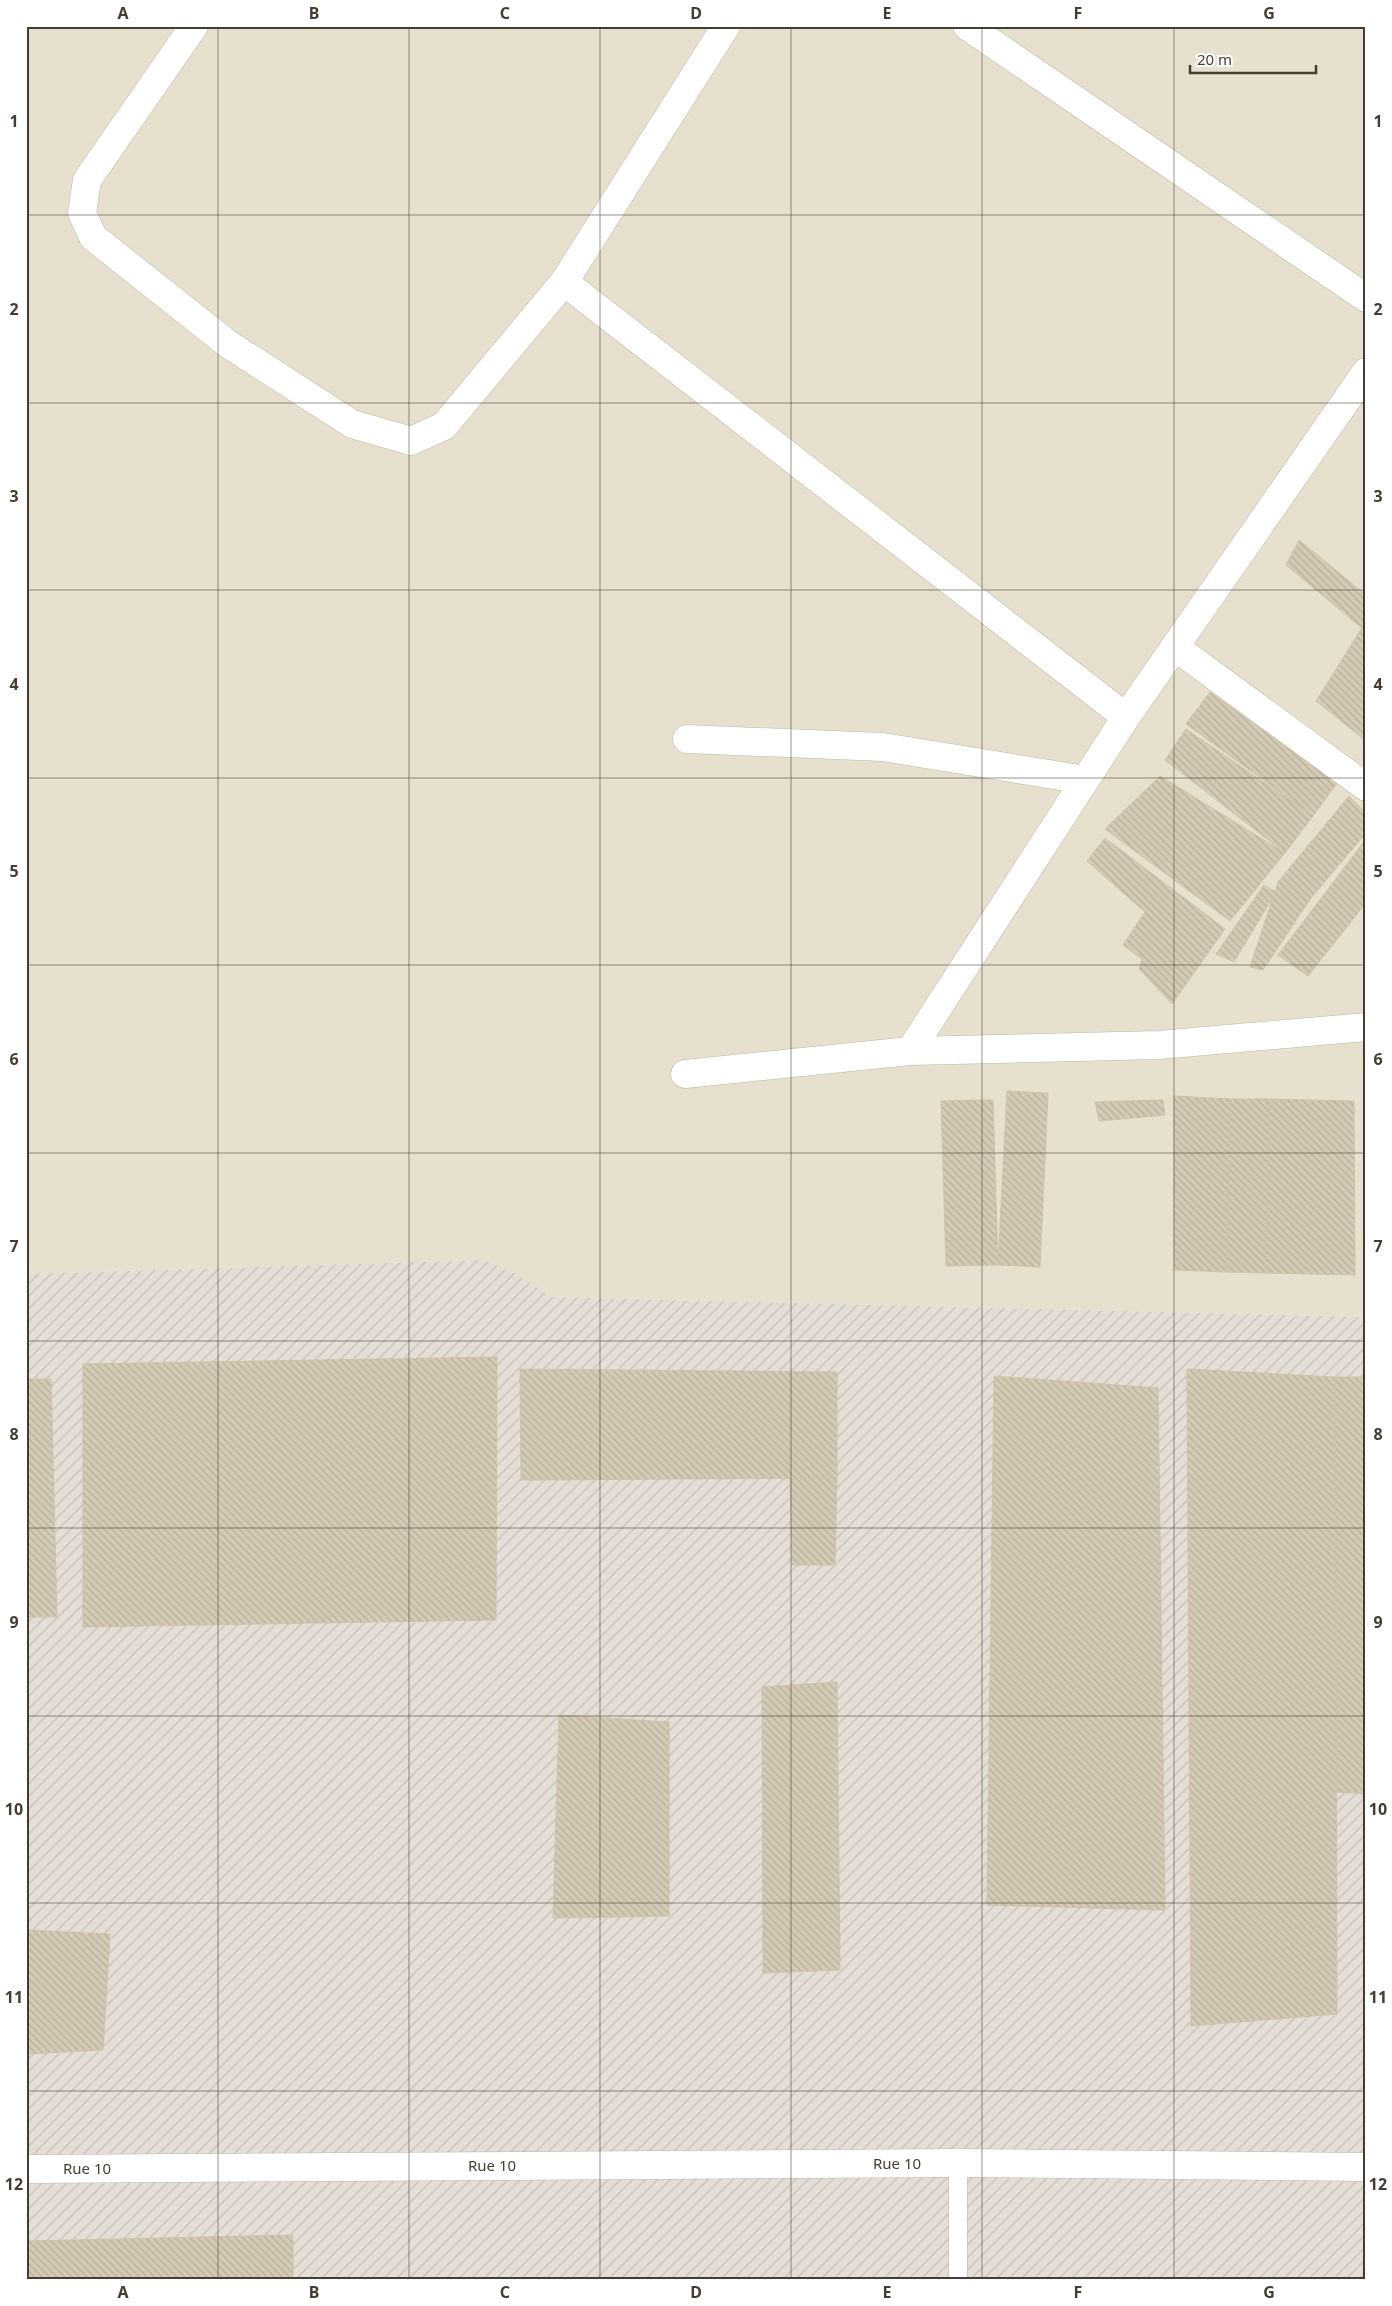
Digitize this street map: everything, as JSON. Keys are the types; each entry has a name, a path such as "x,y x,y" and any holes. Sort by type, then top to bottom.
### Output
{"street":[{"path":"194,26 86,180 82,213 93,237 228,344 352,424 411,441 444,426 564,282 726,26"},
{"path":"967,26 1366,298"},
{"path":"564,282 1126,717"},
{"path":"910,1051 1126,717 1366,372"},
{"path":"1175,647 1366,788"},
{"path":"687,740 883,747 1085,780"},
{"path":"685,1074 910,1051 1159,1045 1366,1026"},
{"name":"Rue 10","path":"26,2169 958,2163 1366,2167"}],"lane":[{"path":"958,2163 958,2280"}],"shaded area":[{"path":"26,26 1366,26 1366,1317 550,1297 517,1274 485,1260 26,1274"},
{"path":"485,1260 517,1274 551,1297 1366,1317 1366,2280 26,2280 26,1274"}],"building":[{"path":"1299,540 1366,595 1366,741 1316,701 1362,628 1286,565"},
{"path":"1210,692 1337,783 1313,816 1186,724"},
{"path":"1186,729 1313,816 1285,853 1165,760"},
{"path":"1160,776 1285,853 1230,921 1105,829"},
{"path":"1349,796 1366,813 1366,833 1311,898 1263,970 1250,967 1278,882"},
{"path":"1105,838 1225,929 1172,1004 1139,969 1142,959 1123,945 1145,912 1087,861"},
{"path":"1366,839 1366,903 1308,976 1278,955"},
{"path":"1264,885 1276,892 1234,962 1216,954"},
{"path":"1007,1091 1048,1093 1040,1267 998,1265"},
{"path":"1174,1096 1231,1099 1226,1272 1174,1270"},
{"path":"1231,1099 1270,1099 1265,1273 1226,1272"},
{"path":"1270,1099 1354,1101 1355,1275 1265,1273"},
{"path":"993,1100 998,1265 946,1266 941,1101"},
{"path":"1163,1100 1165,1115 1099,1121 1095,1102"},
{"path":"497,1357 496,1620 83,1627 83,1364"},
{"path":"520,1369 837,1372 837,1478 521,1480"},
{"path":"1187,1369 1335,1377 1337,2014 1191,2026"},
{"path":"994,1376 1158,1388 1165,1910 987,1905"},
{"path":"1335,1377 1366,1377 1366,1794 1337,1792"},
{"path":"26,1379 51,1379 57,1617 26,1617"},
{"path":"837,1478 835,1565 792,1565 790,1479"},
{"path":"837,1682 840,1970 763,1973 762,1687"},
{"path":"559,1715 669,1722 669,1916 553,1918"},
{"path":"26,1930 110,1934 103,2050 26,2054"},
{"path":"293,2235 293,2280 26,2280 26,2241"}]}
